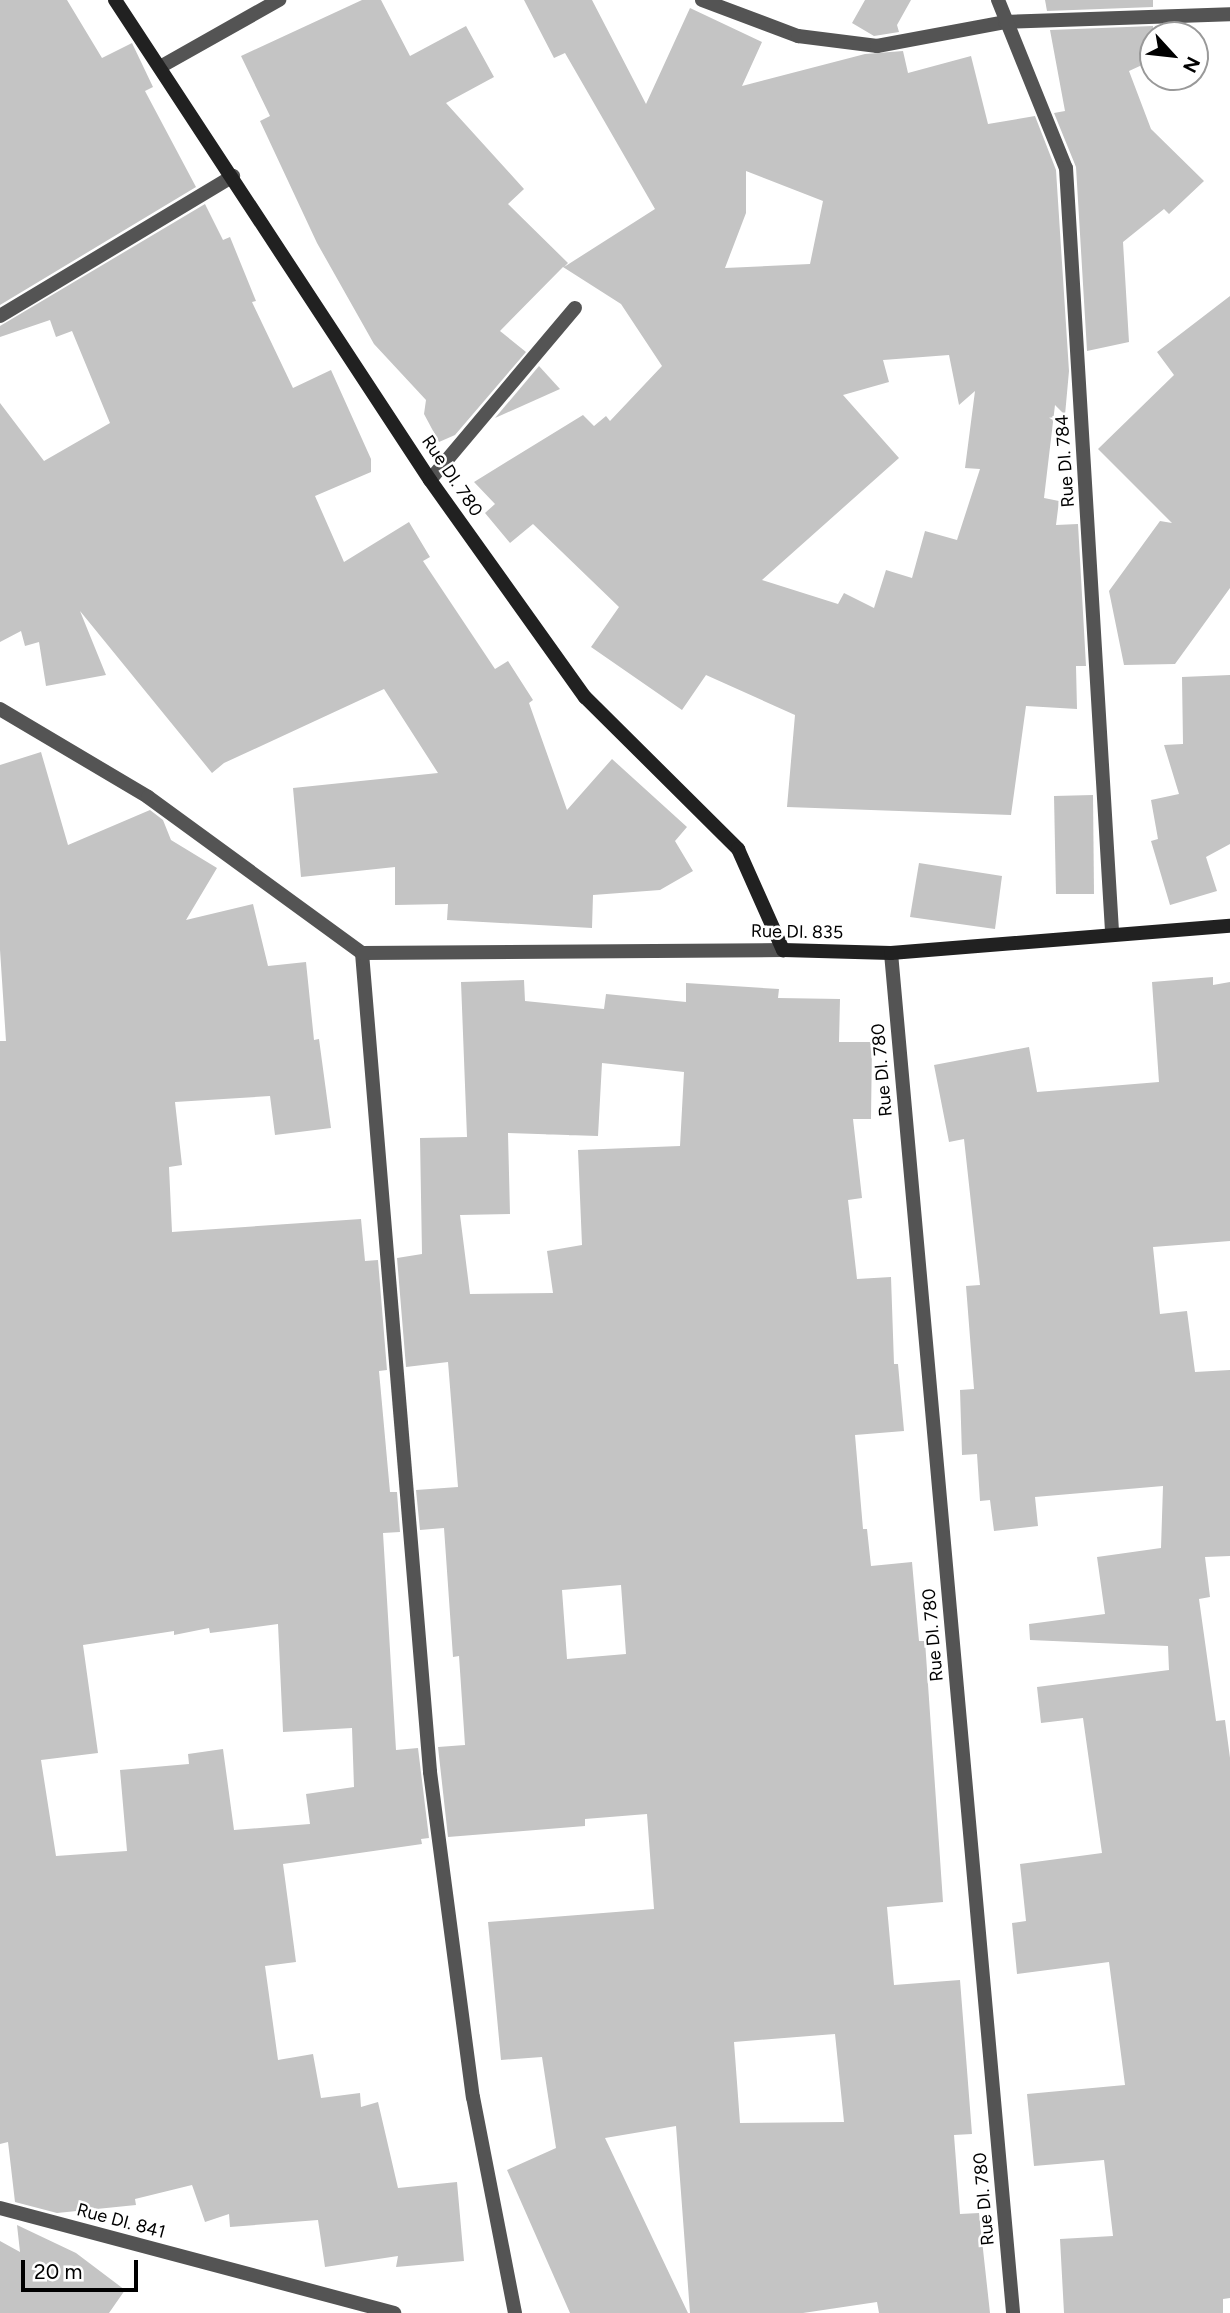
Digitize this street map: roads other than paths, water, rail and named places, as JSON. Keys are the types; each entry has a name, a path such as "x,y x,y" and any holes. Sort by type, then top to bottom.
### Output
{"street":[{"name":"Rue DI. 780","path":"115,0 430,480 585,697 738,849 783,950"},
{"path":"160,67 279,0"},
{"path":"702,0 798,36 877,46 1005,22 1230,14"},
{"name":"Rue DI. 784","path":"998,0 1066,168 1112,932"},
{"path":"0,316 233,176"},
{"path":"430,480 575,308"},
{"path":"0,709 148,797 362,953 429,1772 473,2097 515,2313"},
{"name":"Rue DI. 835","path":"362,953 783,950 891,953 1112,932 1230,926"},
{"name":"Rue DI. 780","path":"891,953 1013,2313"},
{"name":"Rue DI. 841","path":"0,2208 394,2313"}]}
